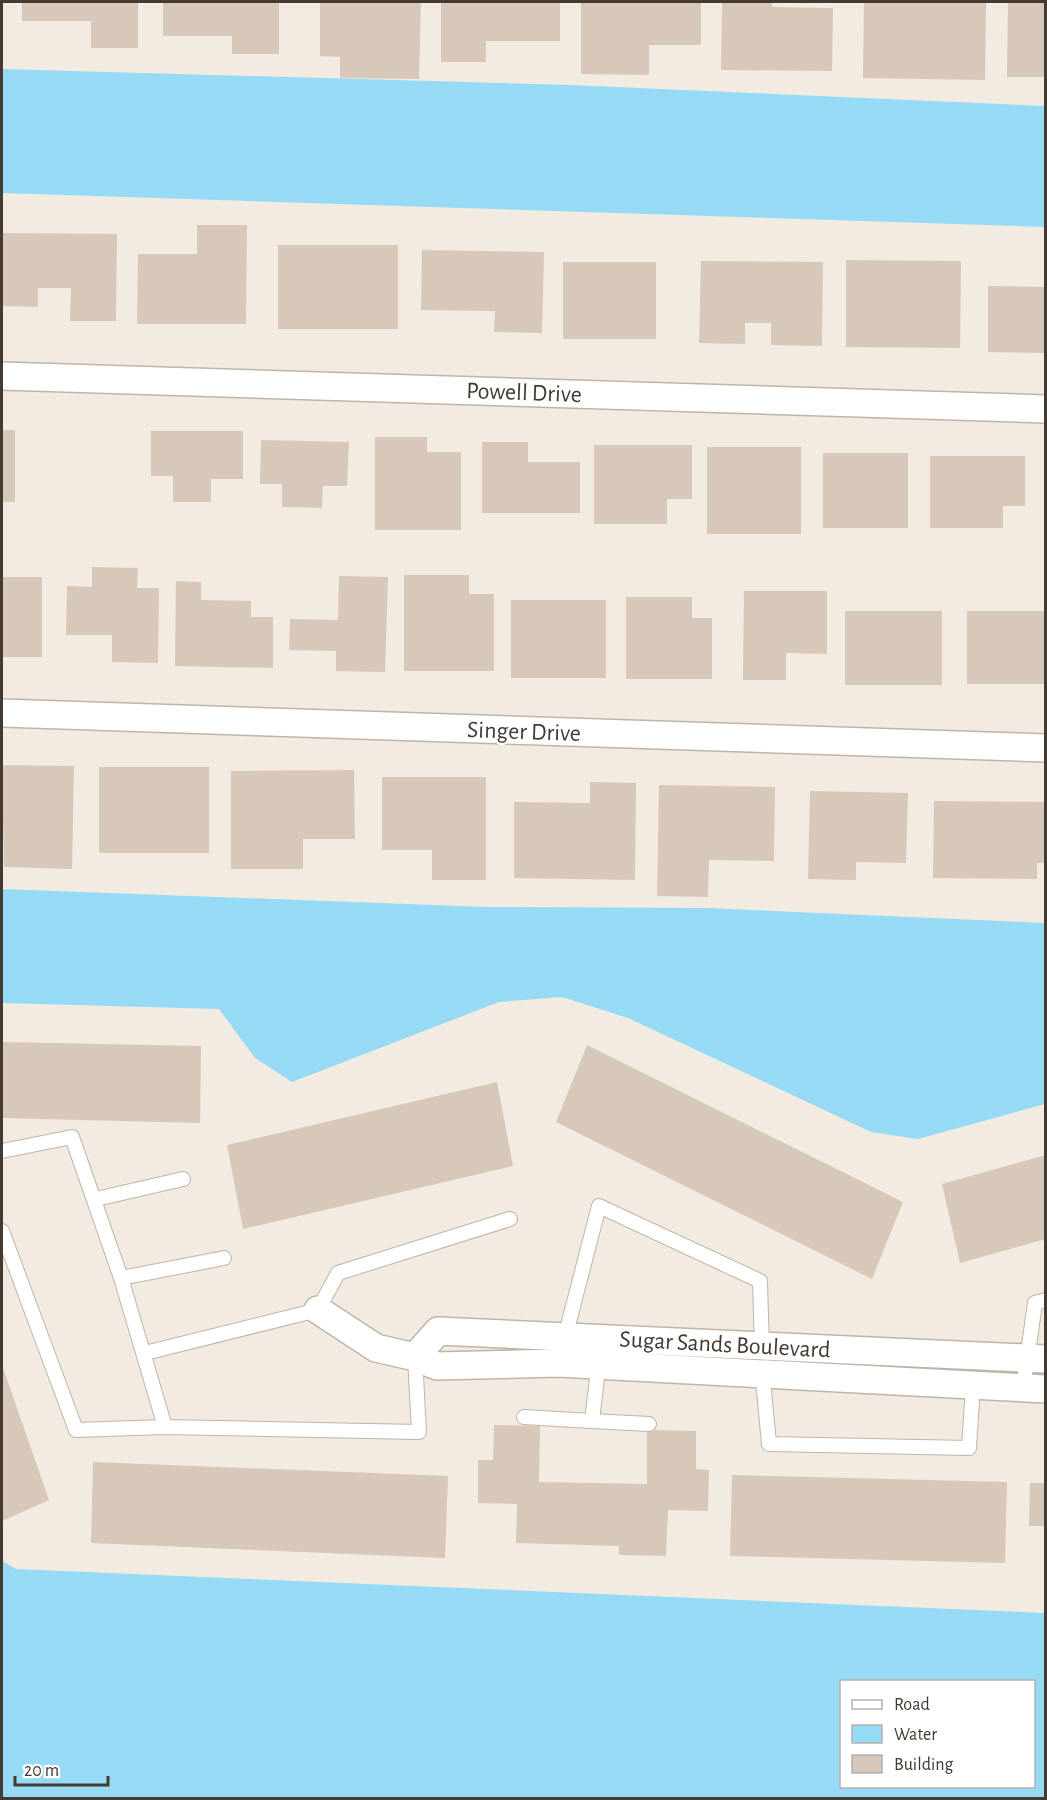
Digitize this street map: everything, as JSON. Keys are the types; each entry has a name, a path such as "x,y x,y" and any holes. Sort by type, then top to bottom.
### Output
{"street":[{"name":"Powell Drive","path":"2,376 1046,409"},
{"name":"Singer Drive","path":"2,713 1046,748"},
{"name":"Sugar Sands Boulevard","path":"318,1310 376,1348 415,1357 437,1366 558,1363 1034,1388"},
{"name":"Sugar Sands Boulevard","path":"415,1357 438,1331 1037,1358"}],"lane":[{"path":"2,1151 72,1137 96,1199 145,1353 165,1427"},
{"path":"96,1199 183,1179"},
{"path":"558,1363 599,1206 760,1281 762,1374 769,1444 969,1448 974,1385"},
{"path":"145,1353 318,1310 338,1273 510,1219"},
{"path":"2,1231 76,1430 165,1427 419,1432 415,1357"},
{"path":"121,1278 224,1258"},
{"path":"1034,1388 1037,1358 1035,1303 1046,1300"},
{"path":"592,1421 601,1338"},
{"path":"524,1417 649,1424"}],"water":[{"path":"2,69 570,85 1045,106 1045,227 2,193"},
{"path":"2,889 487,907 708,908 1045,923 1045,1104 918,1139 871,1132 628,1018 562,997 499,1002 292,1082 255,1058 219,1009 2,1003"},
{"path":"2,1561 16,1569 1045,1613 1045,1798 2,1798"}],"building":[{"path":"22,2 138,2 138,48 91,48 91,21 22,21"},
{"path":"163,2 279,2 279,54 232,54 232,36 163,36"},
{"path":"320,2 421,2 419,79 340,78 340,57 320,56"},
{"path":"441,2 560,2 560,41 486,41 486,62 441,62"},
{"path":"581,2 701,2 701,45 649,45 649,75 581,74"},
{"path":"722,2 772,2 772,7 833,8 832,71 721,70"},
{"path":"864,2 986,2 985,80 863,78"},
{"path":"1008,2 1046,2 1046,77 1007,77"},
{"path":"197,225 247,225 246,324 137,324 138,254 197,254"},
{"path":"2,233 117,234 116,321 70,321 71,288 38,288 38,307 2,306"},
{"path":"278,245 398,245 398,329 278,329"},
{"path":"422,250 544,252 542,333 494,332 495,311 421,310"},
{"path":"846,260 961,261 960,348 846,347"},
{"path":"701,261 823,262 822,346 771,345 771,323 745,323 745,344 699,343"},
{"path":"563,262 656,262 656,339 563,339"},
{"path":"988,286 1046,287 1046,353 988,352"},
{"path":"2,430 15,430 15,502 2,502"},
{"path":"151,431 243,431 243,479 211,479 211,502 173,502 173,476 151,476"},
{"path":"375,437 427,437 427,452 461,452 461,530 375,530"},
{"path":"261,440 349,442 347,486 323,486 322,508 282,507 282,484 260,484"},
{"path":"482,442 528,442 528,462 580,462 580,513 482,513"},
{"path":"594,445 692,445 692,499 667,499 667,524 594,524"},
{"path":"707,447 801,447 801,534 707,534"},
{"path":"823,453 908,453 908,528 823,528"},
{"path":"930,456 1025,456 1025,506 1003,506 1003,528 930,528"},
{"path":"92,567 138,568 137,588 159,588 158,663 112,662 112,635 66,635 67,586 92,587"},
{"path":"404,575 469,575 469,594 494,594 494,671 404,671"},
{"path":"339,576 388,577 385,672 336,671 336,651 289,650 290,619 338,620"},
{"path":"2,577 42,577 42,657 3,657"},
{"path":"176,581 201,582 201,600 251,601 251,617 273,617 273,668 175,666"},
{"path":"744,591 827,591 827,654 786,653 786,680 743,680"},
{"path":"626,597 692,597 692,618 712,618 712,679 626,679"},
{"path":"511,600 606,600 606,678 511,678"},
{"path":"845,611 942,611 942,685 845,685"},
{"path":"967,611 1046,611 1046,684 967,684"},
{"path":"2,765 74,766 72,869 4,867"},
{"path":"99,767 209,767 209,853 99,853"},
{"path":"354,770 355,839 303,839 303,869 231,869 231,771"},
{"path":"382,777 486,777 486,880 432,880 432,850 382,850"},
{"path":"590,782 636,783 635,880 514,878 514,802 590,803"},
{"path":"659,785 775,787 774,861 709,860 708,897 657,896"},
{"path":"810,791 908,793 906,863 856,862 856,880 808,879"},
{"path":"934,801 1046,802 1046,863 1037,863 1037,879 933,878"},
{"path":"2,1042 201,1046 200,1123 2,1118"},
{"path":"587,1045 903,1202 872,1279 556,1122"},
{"path":"497,1082 513,1166 243,1229 227,1145"},
{"path":"1046,1155 1046,1239 960,1263 942,1184"},
{"path":"2,1365 49,1500 2,1521"},
{"path":"494,1425 540,1426 539,1482 647,1484 647,1430 696,1431 696,1469 709,1470 708,1511 668,1510 666,1556 619,1555 619,1546 516,1543 517,1504 478,1503 478,1460 493,1460"},
{"path":"93,1462 448,1476 445,1558 91,1543"},
{"path":"732,1475 1007,1482 1005,1563 730,1556"},
{"path":"1030,1483 1046,1483 1046,1526 1029,1526"}]}
